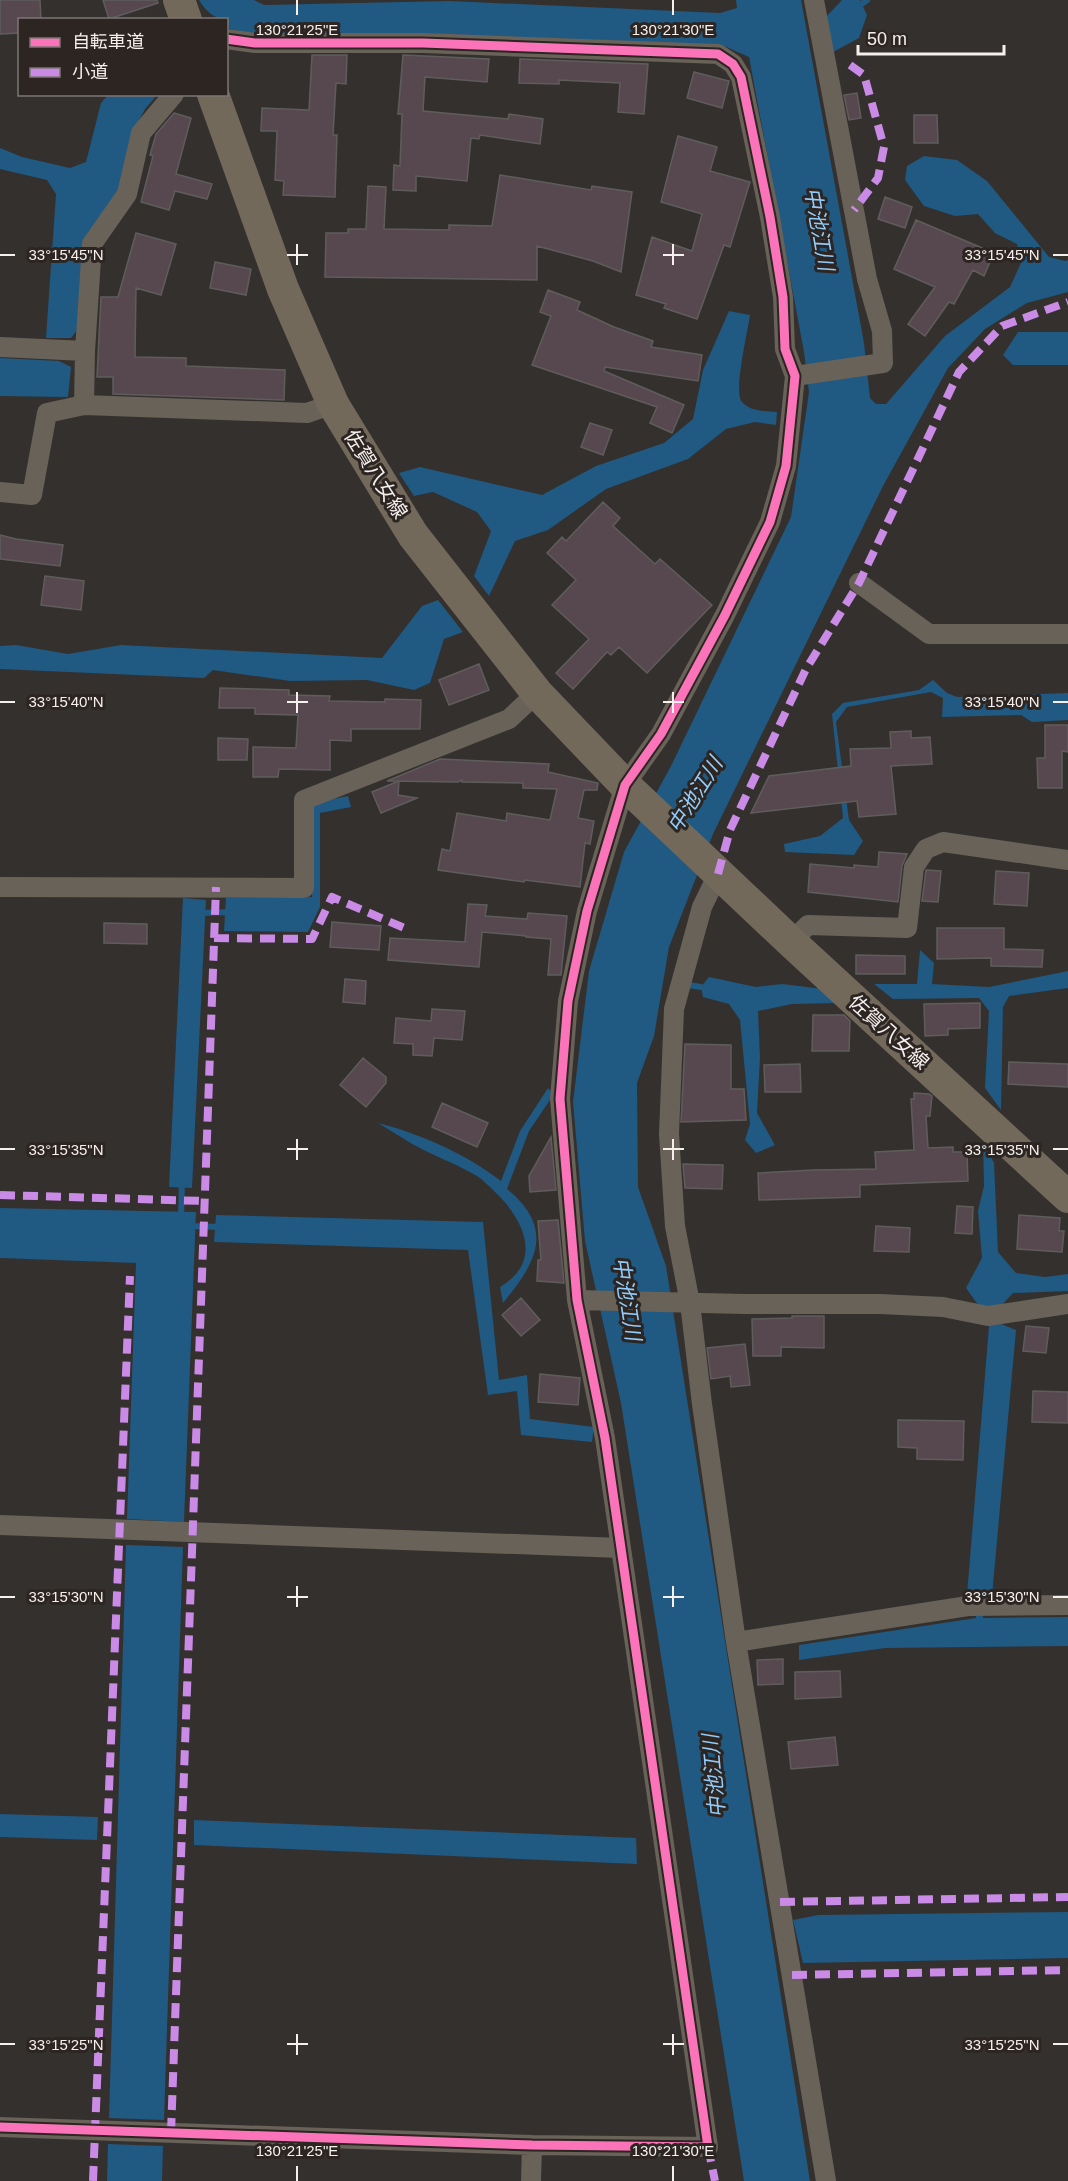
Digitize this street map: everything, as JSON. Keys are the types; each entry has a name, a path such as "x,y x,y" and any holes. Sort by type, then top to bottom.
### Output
{"main road":[{"path":"179,0 185,18"},
{"name":"佐賀八女線","path":"214,96 283,289 333,404 413,535 537,693 630,790 1068,1197"}],"street":[{"path":"795,376 883,363 882,331 867,279 814,0"},
{"path":"0,2127 532,2145 708,2147 605,1438 580,1300 560,1099 568,1001 588,910 630,790 725,615 770,522 786,466 795,376 785,349 783,297 770,217 741,77 733,64 718,54 423,43 255,43 228,39"},
{"path":"84,405 68,350 92,244 127,194 141,133 172,96"},
{"path":"0,347 68,350"},
{"path":"0,492 32,495 47,413 84,405 307,413 333,404"},
{"path":"859,583 929,634 1068,634"},
{"path":"0,886 304,888 304,800 509,719 537,693"},
{"path":"791,942 808,925 907,928 914,867 926,849 943,842 1068,860"},
{"path":"714,870 674,1009 669,1134 675,1226 690,1303 736,1642 826,2181"},
{"path":"580,1300 890,1304 943,1307 993,1316 1068,1304"},
{"path":"0,1525 621,1548"},
{"path":"736,1642 968,1606 1068,1605"},
{"path":"531,2181 532,2145"}],"water":[{"name":"中池江川","path":"199,0 254,0 264,5 450,1 720,13 737,8 736,0 801,0 864,343 870,398 876,404 886,404 945,336 1010,287 1021,263 1017,244 995,233 978,214 955,216 924,206 905,180 907,166 924,156 957,160 987,181 1049,257 1068,260 1068,292 1027,303 985,329 948,368 883,486 713,834 669,947 654,1036 637,1083 638,1187 666,1266 810,2181 744,2181 621,1403 585,1241 573,1102 589,971 624,852 671,766 791,517 809,392 804,352 749,57 724,46 259,36 230,29 228,18 218,18"},
{"path":"842,0 860,0 867,15 859,38 833,52 825,18"},
{"path":"107,96 156,96 145,109 132,134 119,189 83,242 78,329 71,338 46,338 56,194 47,180 0,169 0,148 22,157 70,168 86,162 101,103"},
{"path":"729,311 750,315 740,374 739,386 742,402 754,409 777,412 776,425 755,422 726,429 688,459 606,489 548,530 515,541 489,596 474,576 491,531 477,512 433,492 414,496 399,473 420,467 542,495 596,466 664,443 693,419 703,370"},
{"path":"1018,332 1068,332 1068,365 1013,365 1003,355"},
{"path":"0,358 59,361 71,367 68,397 0,396"},
{"path":"438,600 463,632 444,639 430,683 414,690 367,680 290,681 213,670 204,678 0,669 0,646 16,645 68,654 121,645 382,658 422,606"},
{"path":"933,680 947,693 957,697 1068,693 1068,720 1032,722 1021,715 942,717 943,698 931,692 847,707 836,722 849,820 863,841 854,855 785,852 784,844 820,836 843,818 832,714 843,703 919,690"},
{"path":"348,796 351,807 320,813 320,907 308,932 224,931 226,898 312,897 311,813 314,803"},
{"path":"183,898 206,900 192,1188 169,1187"},
{"path":"920,950 934,963 932,984 989,987 1068,971 1068,988 1009,996 1003,1007 1001,1110 985,1088 989,1011 979,998 893,999 874,984 917,984"},
{"path":"709,977 756,987 782,984 823,989 838,1003 792,1004 758,1011 760,1058 757,1113 775,1145 756,1153 745,1140 750,1124 740,1020 729,1004 703,997 701,987"},
{"path":"548,1088 554,1094 529,1131 507,1189 532,1218 536,1232 536,1246 532,1260 524,1274 503,1303 500,1287 514,1277 522,1265 525,1253 525,1240 514,1214 505,1202 477,1176 414,1145 378,1123 442,1146 473,1162 501,1181 520,1131"},
{"path":"983,1142 994,1163 998,1252 1016,1273 1045,1277 1068,1274 1068,1291 1013,1293 1001,1306 996,1322 1016,1330 992,1596 982,1596 983,1618 1068,1617 1068,1646 885,1648 799,1660 799,1645 976,1618 976,1596 967,1595 989,1326 992,1324 966,1288 982,1258 978,1211 984,1186"},
{"path":"0,1208 196,1212 184,1522 127,1519 136,1263 0,1258"},
{"path":"216,1215 483,1222 499,1380 527,1375 530,1419 594,1427 592,1442 521,1435 517,1391 488,1395 468,1250 214,1242"},
{"path":"126,1545 183,1547 164,2120 109,2118"},
{"path":"0,1814 98,1817 97,1840 0,1837"},
{"path":"194,1820 636,1838 637,1864 194,1845"},
{"path":"1068,1912 1068,1958 803,1963 793,1920 818,1915"},
{"path":"108,2144 163,2146 162,2181 107,2181"}],"building":[{"path":"0,0 40,0 41,18 18,18 18,33 0,34"},
{"path":"103,0 157,0 158,3 109,18"},
{"path":"312,55 347,55 346,84 336,83 333,135 337,135 335,197 283,195 284,181 275,180 277,131 261,131 262,108 309,110"},
{"path":"403,55 489,59 487,82 425,77 423,111 508,119 509,114 543,119 540,144 480,135 479,139 471,138 467,181 416,176 416,191 393,190 394,165 400,166 402,114 398,114"},
{"path":"520,59 648,64 644,114 618,112 620,83 559,80 559,84 519,83"},
{"path":"694,72 729,81 722,108 687,98"},
{"path":"857,93 861,118 849,120 844,95"},
{"path":"174,113 191,118 176,174 212,184 207,199 175,191 169,210 141,202 153,156 150,155 156,134"},
{"path":"914,115 937,115 938,143 914,143"},
{"path":"678,136 717,147 710,171 750,182 730,247 724,245 697,319 664,308 666,304 636,295 652,237 692,251 702,214 661,202"},
{"path":"500,175 591,190 592,186 632,192 621,272 593,261 537,246 537,280 325,277 326,233 348,233 348,229 366,229 368,186 386,187 384,229 449,230 449,225 492,226"},
{"path":"885,197 912,207 905,228 878,219"},
{"path":"916,220 994,253 984,276 973,270 954,304 949,302 925,336 908,324 935,287 894,269"},
{"path":"136,233 176,244 161,295 136,288 135,357 186,358 186,366 285,370 284,400 113,394 113,377 97,377 101,297 118,297"},
{"path":"215,262 251,269 246,295 210,288"},
{"path":"548,290 580,302 577,310 653,341 651,347 702,355 698,381 605,367 604,371 684,405 672,433 650,423 657,407 532,365 551,316 540,312"},
{"path":"590,423 612,430 603,455 581,447"},
{"path":"603,502 620,518 613,526 655,564 660,559 712,605 647,673 619,647 611,655 607,652 573,689 556,673 589,639 552,605 576,580 547,553 562,537 566,541"},
{"path":"0,535 63,545 60,566 0,559"},
{"path":"45,576 84,581 81,610 41,605"},
{"path":"479,664 489,690 449,705 439,680"},
{"path":"220,688 289,690 289,695 330,696 329,701 421,700 420,729 351,729 351,741 330,740 330,770 279,769 278,777 253,777 253,747 296,748 298,715 255,714 255,708 219,708"},
{"path":"1045,725 1068,725 1068,752 1062,751 1062,788 1038,788 1037,758 1045,758"},
{"path":"911,731 911,738 930,737 932,764 891,766 896,814 859,817 857,801 751,813 769,776 851,766 850,749 891,748 890,732"},
{"path":"218,738 248,739 247,760 218,760"},
{"path":"440,759 549,764 548,772 598,783 597,790 584,790 578,818 594,821 590,844 585,843 580,887 438,870 442,849 450,851 457,813 506,821 507,813 550,820 557,789 523,788 523,783 462,782 462,780 458,782 387,781"},
{"path":"399,781 398,795 417,798 381,813 372,792"},
{"path":"879,852 907,854 902,866 898,902 808,892 810,864 854,868 854,865 878,867"},
{"path":"926,870 941,871 938,902 922,901"},
{"path":"996,871 1029,873 1027,906 994,904"},
{"path":"468,904 487,905 485,916 527,919 528,913 567,916 561,975 548,975 551,939 482,932 479,967 388,960 390,938 465,942"},
{"path":"332,922 381,926 379,950 330,947"},
{"path":"104,923 147,924 147,944 104,943"},
{"path":"937,928 1004,928 1004,949 1043,950 1042,967 991,966 991,958 937,959"},
{"path":"856,955 905,956 905,974 856,974"},
{"path":"345,979 366,981 365,1004 343,1002"},
{"path":"980,1003 980,1028 948,1029 948,1035 925,1036 924,1004"},
{"path":"432,1009 465,1011 462,1040 434,1038 432,1056 413,1055 413,1044 394,1043 396,1018 431,1021"},
{"path":"813,1015 844,1015 850,1021 849,1051 812,1051"},
{"path":"685,1044 731,1045 731,1089 744,1089 746,1120 681,1122"},
{"path":"363,1058 386,1077 386,1083 366,1107 340,1085"},
{"path":"1009,1062 1068,1064 1068,1087 1008,1084"},
{"path":"800,1064 801,1092 765,1092 764,1065"},
{"path":"914,1093 932,1096 930,1116 926,1116 928,1148 953,1147 953,1152 967,1152 968,1181 860,1185 860,1197 759,1200 758,1173 876,1169 875,1152 914,1150 911,1099 914,1099"},
{"path":"442,1103 488,1123 477,1147 432,1127"},
{"path":"551,1137 556,1190 530,1192 529,1176"},
{"path":"683,1164 723,1165 722,1189 685,1188"},
{"path":"957,1206 973,1207 972,1234 955,1233"},
{"path":"1019,1215 1060,1218 1059,1231 1064,1231 1062,1252 1017,1249"},
{"path":"558,1220 564,1283 537,1281 538,1260 541,1260 538,1221"},
{"path":"876,1226 910,1228 909,1252 874,1251"},
{"path":"521,1298 540,1320 521,1336 502,1315"},
{"path":"792,1316 824,1316 824,1348 781,1347 781,1356 753,1356 752,1319 792,1318"},
{"path":"1026,1326 1049,1328 1046,1353 1023,1351"},
{"path":"745,1344 750,1385 731,1387 730,1376 711,1379 707,1348"},
{"path":"540,1374 580,1378 578,1405 538,1402"},
{"path":"1033,1391 1068,1392 1068,1423 1032,1422"},
{"path":"898,1420 964,1421 963,1460 917,1459 917,1448 898,1447"},
{"path":"783,1659 783,1684 758,1685 757,1660"},
{"path":"840,1671 841,1697 795,1699 795,1672"},
{"path":"835,1737 838,1765 791,1769 788,1742"}],"waterway":[{"path":"856,8 867,0"},
{"path":"200,913 231,912"},
{"path":"689,985 701,987"},
{"path":"181,1218 182,1180"},
{"path":"189,1226 221,1227"}],"marked path":[{"path":"850,65 864,75 884,147 878,178 854,210"},
{"path":"718,874 730,830 806,669 859,583 959,372 1002,326 1068,302"},
{"path":"171,2133 216,887"},
{"path":"214,938 312,939 332,897 409,930"},
{"path":"0,1195 205,1201"},
{"path":"93,2181 130,1276"},
{"path":"780,1902 1068,1897"},
{"path":"792,1975 1068,1970"},
{"path":"708,2147 715,2181"}],"cycle path":[{"path":"0,2127 532,2145 708,2147 605,1438 577,1300 560,1099 568,1001 587,911 625,785 661,734 725,615 770,522 786,466 795,376 785,349 783,297 770,217 741,77 733,64 718,54 423,43 255,43 228,39"}]}
